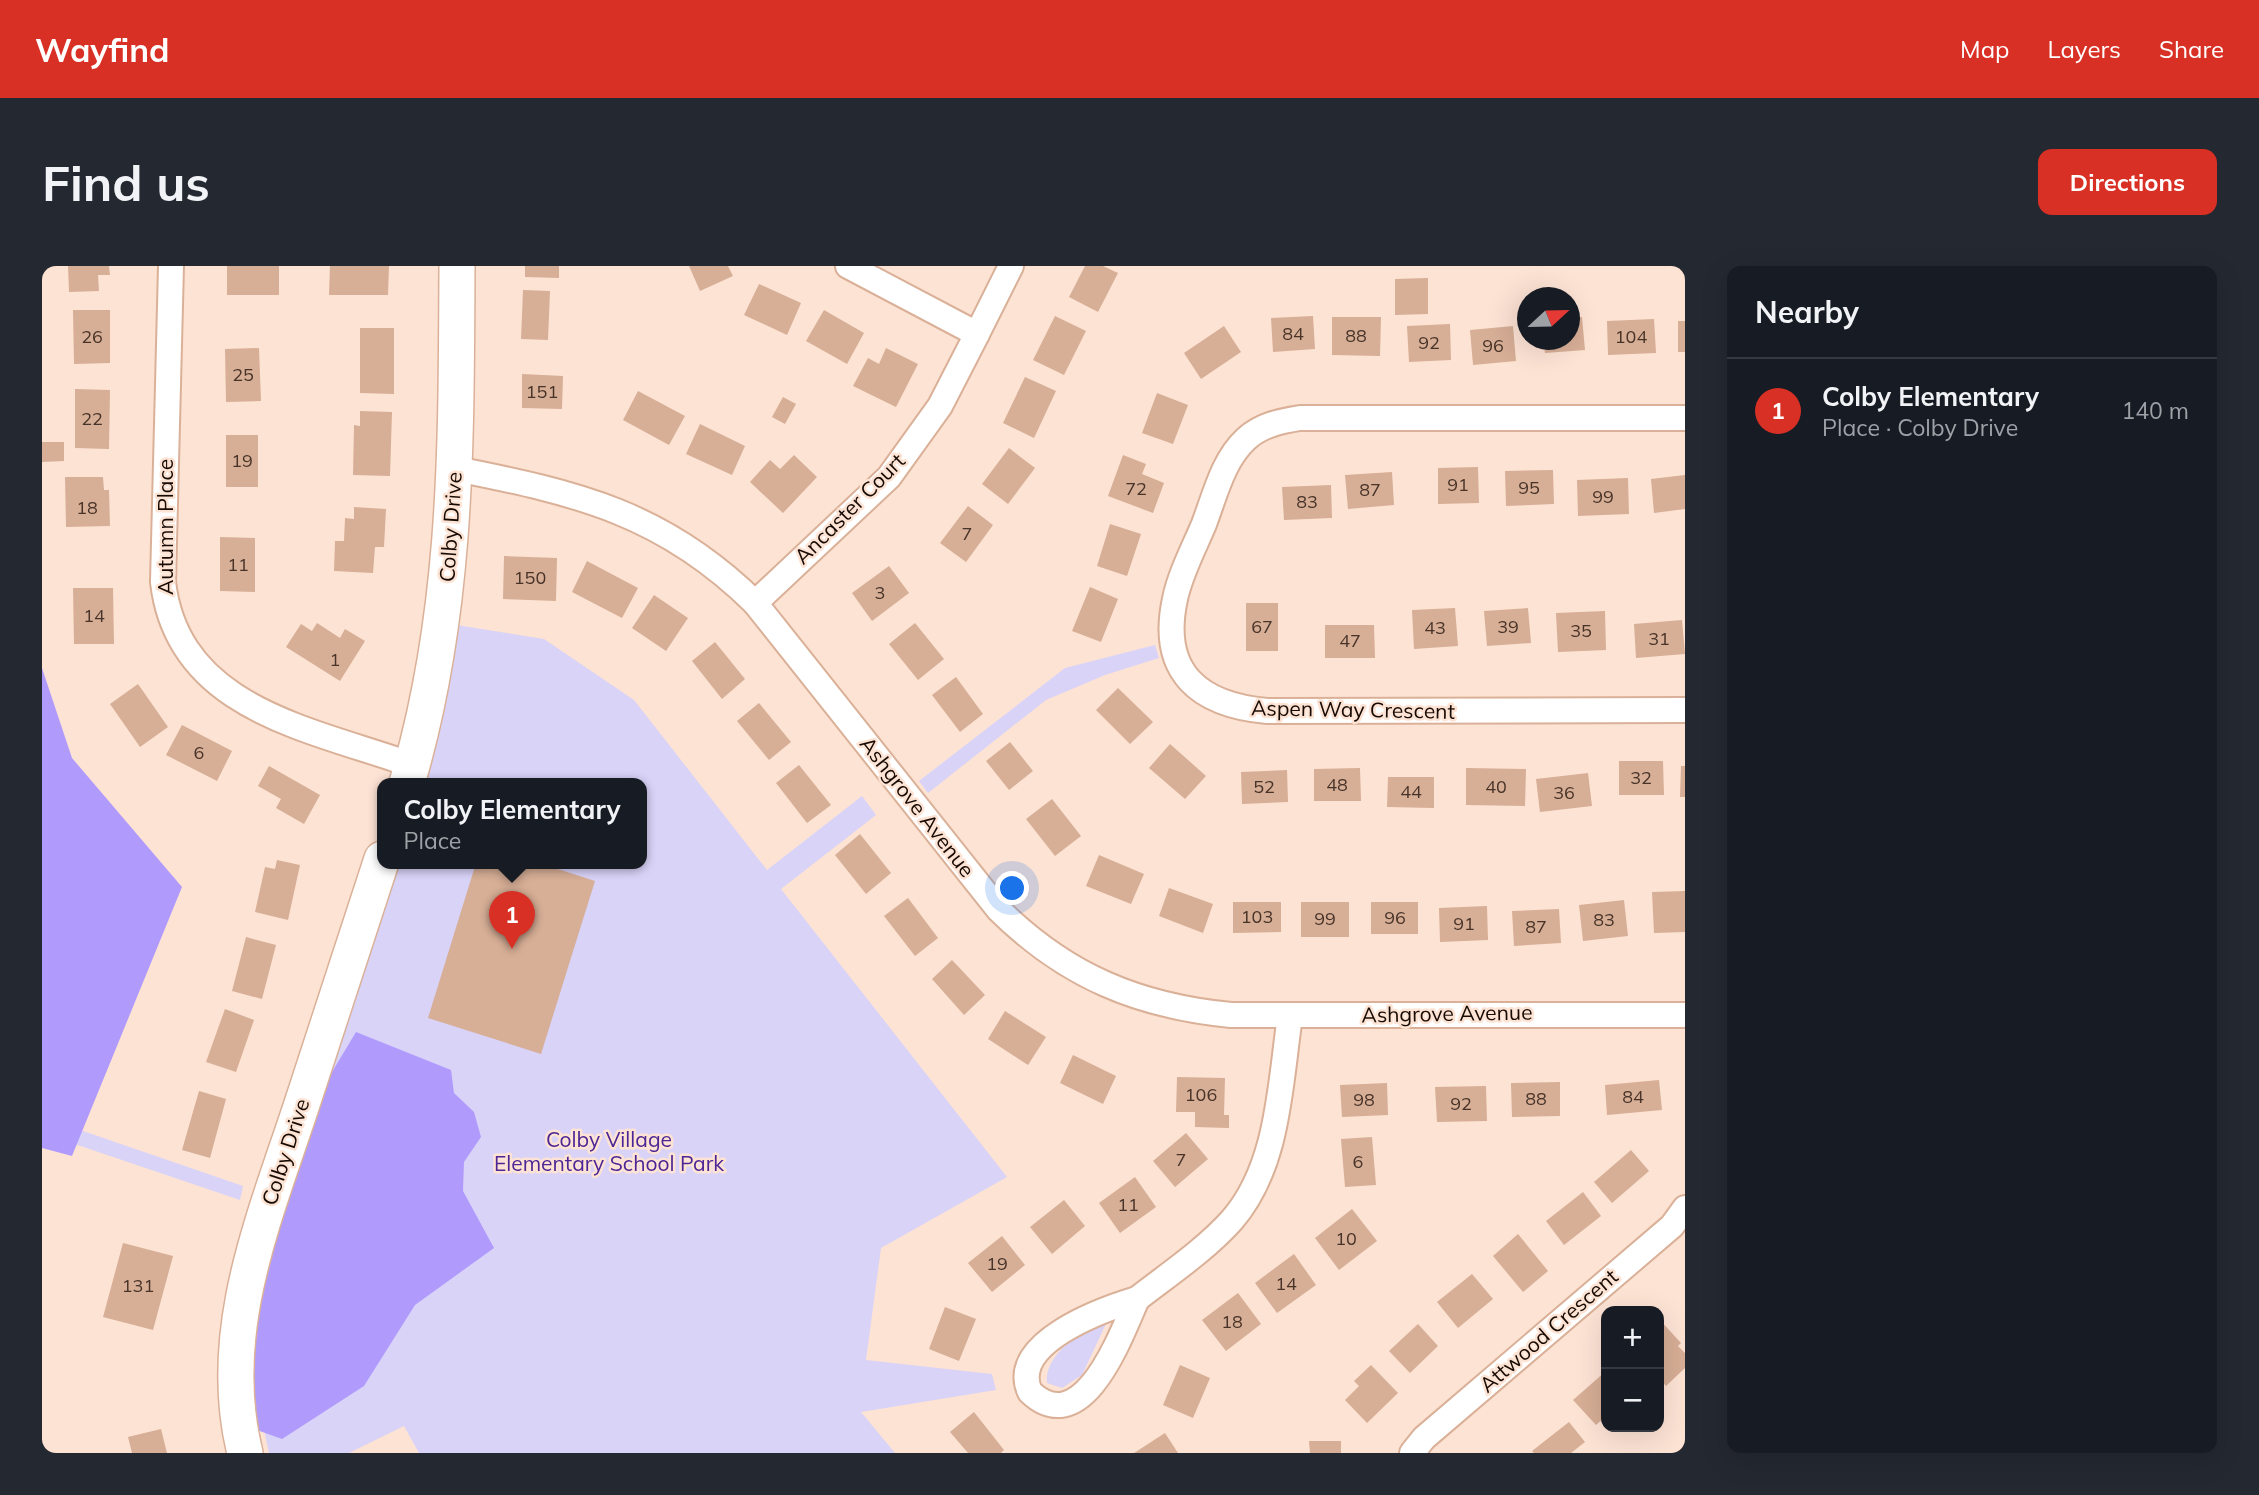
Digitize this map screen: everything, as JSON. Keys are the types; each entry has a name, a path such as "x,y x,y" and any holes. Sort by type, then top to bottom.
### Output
{"street":[{"name":"Autumn Place","path":"171,266 163,582 168,612 180,640 207,677 237,698 275,717 410,774"},
{"name":"Colby Drive","path":"410,774 427,713 445,613 456,469 457,266"},
{"path":"848,266 977,334"},
{"name":"Ancaster Court","path":"755,603 889,477 940,407 1012,266"},
{"name":"Aspen Way Crescent","path":"1685,418 1300,418 1265,427 1254,432 1231,454 1175,598 1171,632 1184,673 1195,686 1217,702 1238,708 1267,711 1685,710"},
{"name":"Ashgrove Avenue","path":"456,469 578,497 627,513 686,544 713,564 755,603 999,910 1042,948 1095,980 1135,998 1199,1012 1290,1016 1685,1015"},
{"name":"Colby Drive","path":"245,1453 237,1412 234,1354 253,1257 380,869"},
{"path":"1137,1299 1115,1346 1091,1387 1082,1396 1065,1404 1050,1405 1030,1392 1027,1382 1030,1366 1051,1340 1081,1319 1137,1299 1211,1240 1231,1220 1254,1187 1274,1127 1290,1016"},
{"name":"Attwood Crescent","path":"1412,1453 1424,1438 1672,1226 1685,1208"}],"green space":[{"name":"Colby Village Elementary School Park","path":"456,625 544,639 634,700 767,870 862,796 876,815 781,889 1007,1177 881,1248 866,1360 992,1374 996,1390 861,1412 895,1453 419,1453 404,1426 349,1453 269,1453 263,1425 328,1083 397,869 647,869 647,778 423,778"},
{"path":"1155,645 1159,658 1105,675 1046,700 928,793 919,781 1065,668"},
{"path":"42,1113 57,1122 243,1186 240,1200 51,1136"},
{"path":"1106,1324 1082,1375 1062,1388 1047,1383 1051,1363 1066,1345 1086,1331"}],"shaded area":[{"path":"42,668 72,758 182,887 72,1156 42,1148"},
{"path":"356,1032 451,1070 454,1093 474,1112 481,1137 464,1162 463,1191 494,1248 415,1305 364,1386 282,1439 248,1427 254,1293 317,1097"}],"building":[{"path":"68,266 109,266 110,275 98,275 99,291 69,292"},
{"path":"227,266 279,266 279,295 227,295"},
{"path":"330,266 389,266 388,295 329,295"},
{"path":"525,266 559,266 559,278 525,277"},
{"path":"689,266 728,266 733,276 700,291"},
{"path":"1085,266 1103,266 1118,273 1098,312 1069,297"},
{"path":"1428,278 1428,314 1395,315 1395,279"},
{"path":"759,284 801,303 787,335 744,315"},
{"path":"523,290 550,291 548,340 521,339"},
{"path":"73,310 110,310 110,363 74,364"},
{"path":"824,310 864,333 847,364 806,341"},
{"path":"1055,316 1086,331 1064,375 1033,360"},
{"path":"1313,316 1315,349 1273,352 1271,318"},
{"path":"1332,317 1381,317 1380,356 1332,355"},
{"path":"1580,317 1585,350 1545,353 1545,350 1580,350"},
{"path":"1654,319 1656,353 1608,355 1607,321"},
{"path":"1678,321 1685,321 1685,352 1678,352"},
{"path":"1450,324 1451,360 1409,362 1407,326"},
{"path":"1224,326 1241,352 1201,379 1184,353"},
{"path":"1513,326 1516,361 1473,365 1470,330"},
{"path":"360,328 394,328 394,394 360,393"},
{"path":"259,348 261,401 226,402 225,349"},
{"path":"886,348 918,364 896,407 853,386 868,358 879,364"},
{"path":"522,374 563,376 562,409 522,408"},
{"path":"1025,377 1056,391 1034,438 1003,423"},
{"path":"75,389 110,390 109,449 75,448"},
{"path":"638,391 685,416 669,445 623,420"},
{"path":"1157,393 1188,405 1173,444 1142,433"},
{"path":"783,397 796,404 785,424 772,417"},
{"path":"360,411 392,412 390,476 353,475 354,425 360,426"},
{"path":"700,424 745,446 732,475 686,454"},
{"path":"226,435 258,435 258,487 226,487"},
{"path":"42,442 64,442 64,461 42,462"},
{"path":"1009,448 1035,468 1008,504 982,484"},
{"path":"794,455 817,477 783,513 750,482 770,460 780,469"},
{"path":"1123,455 1146,464 1142,474 1164,483 1153,513 1108,496"},
{"path":"1478,467 1479,503 1438,504 1438,468"},
{"path":"1553,470 1554,504 1506,506 1505,471"},
{"path":"1392,472 1394,505 1348,509 1345,475"},
{"path":"1685,475 1685,509 1654,513 1651,479"},
{"path":"65,477 103,477 104,490 109,490 110,526 66,527"},
{"path":"1628,478 1629,514 1578,516 1577,480"},
{"path":"1331,485 1332,518 1284,520 1282,487"},
{"path":"968,506 993,525 966,562 940,543"},
{"path":"354,507 386,509 384,547 375,547 373,573 334,571 335,541 344,541 345,518 354,519"},
{"path":"1110,524 1141,534 1127,576 1097,566"},
{"path":"220,537 255,538 255,592 220,591"},
{"path":"504,556 557,558 556,601 503,599"},
{"path":"587,561 638,588 622,618 572,592"},
{"path":"889,566 909,593 872,621 852,593"},
{"path":"1090,587 1118,599 1101,642 1072,631"},
{"path":"73,588 113,588 114,644 74,644"},
{"path":"654,595 688,618 666,651 632,628"},
{"path":"1246,603 1278,603 1278,651 1246,651"},
{"path":"1455,608 1458,646 1414,649 1412,610"},
{"path":"1528,608 1531,643 1487,646 1484,611"},
{"path":"1605,611 1606,650 1558,652 1556,613"},
{"path":"1682,620 1685,654 1636,658 1634,624"},
{"path":"317,623 340,638 345,629 365,641 340,681 286,647 301,624 312,631"},
{"path":"915,623 944,659 918,680 889,644"},
{"path":"1325,625 1374,625 1375,658 1325,658"},
{"path":"715,642 745,679 722,699 692,661"},
{"path":"956,677 983,714 960,732 932,695"},
{"path":"138,684 168,727 140,747 110,704"},
{"path":"1118,688 1153,722 1130,744 1096,710"},
{"path":"759,703 791,742 769,760 737,721"},
{"path":"182,725 232,751 217,781 166,755"},
{"path":"1010,742 1033,771 1009,790 986,761"},
{"path":"1170,744 1206,776 1185,799 1149,768"},
{"path":"1619,761 1663,761 1664,795 1619,795"},
{"path":"799,765 831,805 807,823 776,783"},
{"path":"269,766 320,795 304,824 276,808 281,799 258,786"},
{"path":"1681,766 1685,766 1685,797 1680,797"},
{"path":"1360,768 1361,801 1314,801 1314,769"},
{"path":"1466,768 1526,769 1525,806 1466,805"},
{"path":"1287,770 1288,802 1242,804 1241,772"},
{"path":"1588,773 1592,806 1540,812 1536,779"},
{"path":"1388,777 1434,777 1434,808 1387,807"},
{"path":"1052,799 1081,836 1055,856 1026,819"},
{"path":"860,834 891,873 866,894 835,855"},
{"path":"1099,855 1144,874 1131,904 1086,886"},
{"path":"277,860 300,865 288,920 255,912 265,867 275,869"},
{"path":"474,869 558,869 595,881 541,1054 428,1018"},
{"path":"1169,888 1213,904 1203,933 1159,916"},
{"path":"1685,891 1685,932 1654,933 1652,892"},
{"path":"908,898 938,938 915,956 884,916"},
{"path":"1624,900 1628,936 1583,941 1579,905"},
{"path":"1233,902 1281,902 1281,932 1233,933"},
{"path":"1301,902 1349,902 1349,937 1301,937"},
{"path":"1371,902 1418,902 1418,934 1371,934"},
{"path":"1487,906 1488,940 1440,942 1439,908"},
{"path":"1559,909 1561,943 1514,946 1512,911"},
{"path":"246,937 276,945 262,999 232,991"},
{"path":"952,960 985,995 964,1015 932,979"},
{"path":"225,1009 254,1020 236,1072 206,1062"},
{"path":"1005,1011 1046,1037 1028,1065 988,1039"},
{"path":"1073,1055 1116,1076 1103,1104 1060,1083"},
{"path":"1177,1077 1225,1078 1224,1115 1229,1115 1229,1128 1195,1127 1195,1112 1176,1112"},
{"path":"1659,1080 1662,1110 1607,1115 1605,1085"},
{"path":"1560,1082 1560,1116 1512,1117 1511,1083"},
{"path":"1387,1083 1388,1115 1342,1117 1340,1085"},
{"path":"1486,1086 1487,1121 1437,1122 1435,1087"},
{"path":"199,1091 226,1099 210,1158 182,1150"},
{"path":"1186,1133 1208,1159 1175,1187 1153,1161"},
{"path":"1372,1137 1376,1185 1345,1187 1341,1139"},
{"path":"1631,1150 1649,1171 1612,1203 1594,1182"},
{"path":"1135,1177 1156,1207 1120,1233 1099,1203"},
{"path":"1583,1192 1601,1216 1564,1245 1546,1221"},
{"path":"1064,1200 1085,1226 1052,1254 1030,1227"},
{"path":"1352,1209 1377,1241 1339,1270 1315,1238"},
{"path":"1518,1234 1548,1271 1523,1292 1493,1256"},
{"path":"1002,1236 1025,1265 992,1292 968,1263"},
{"path":"123,1243 173,1256 153,1330 103,1317"},
{"path":"1294,1254 1316,1285 1277,1313 1255,1283"},
{"path":"1472,1274 1493,1299 1458,1328 1437,1302"},
{"path":"1238,1293 1261,1324 1226,1351 1202,1320"},
{"path":"945,1307 976,1319 959,1361 929,1349"},
{"path":"1418,1324 1438,1346 1410,1373 1389,1351"},
{"path":"1664,1324 1681,1343 1678,1346 1685,1353 1685,1368 1666,1386"},
{"path":"1180,1365 1210,1378 1193,1418 1163,1405"},
{"path":"1371,1365 1398,1393 1367,1423 1345,1400 1359,1386 1354,1381"},
{"path":"1601,1375 1601,1420 1596,1425 1573,1400"},
{"path":"974,1412 1004,1450 1001,1453 968,1453 950,1432"},
{"path":"1569,1422 1585,1442 1571,1453 1532,1451"},
{"path":"161,1429 167,1453 132,1453 128,1437"},
{"path":"1165,1433 1178,1453 1134,1453"},
{"path":"1309,1441 1341,1441 1341,1453 1310,1453"}],"place":[{"name":"Colby Elementary","path":"512,949"}]}
